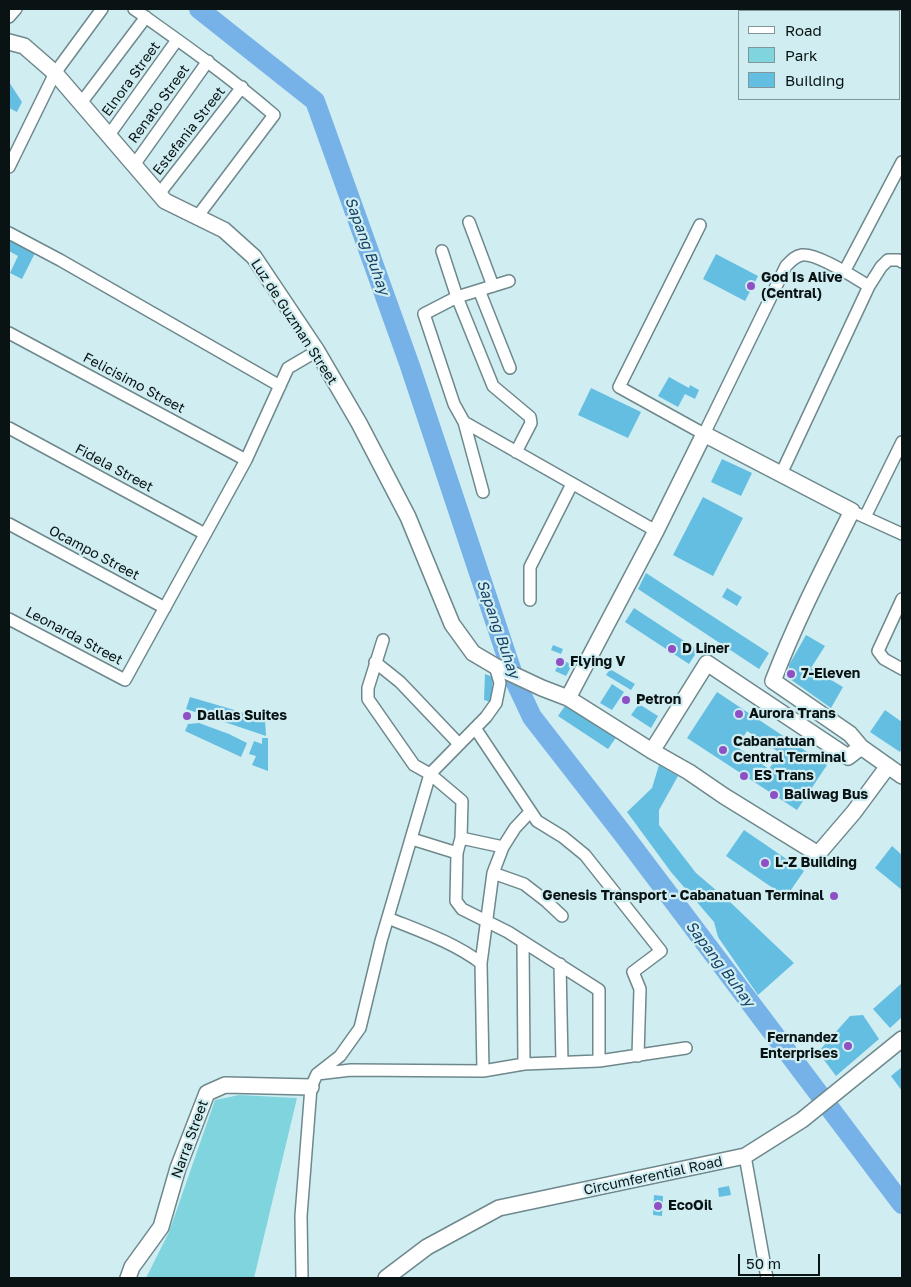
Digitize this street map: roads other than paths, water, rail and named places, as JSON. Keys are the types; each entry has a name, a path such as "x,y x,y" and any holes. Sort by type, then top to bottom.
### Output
{"street":[{"path":"9,18 16,9"},
{"path":"9,167 55,72 102,9"},
{"path":"134,9 242,87 274,115 197,217"},
{"path":"81,103 146,17"},
{"name":"Elnora Street","path":"109,135 177,40"},
{"name":"Luz de Guzman Street","path":"9,42 24,46 55,72 165,201 224,230 254,257 317,351 359,423 408,517 452,624 473,653 499,668"},
{"name":"Renato Street","path":"134,165 208,62"},
{"name":"Estefania Street","path":"159,194 242,87"},
{"path":"9,137 20,142"},
{"path":"844,272 902,162"},
{"path":"470,222 493,286"},
{"path":"700,225 618,386 704,434 858,514 902,534"},
{"path":"9,234 60,260 280,386"},
{"path":"442,252 457,297 493,386 530,417 531,423 516,452"},
{"path":"568,698 656,531 786,266 792,259 802,255 813,256 870,286"},
{"path":"781,474 870,286 881,267 888,260 899,260 902,262"},
{"path":"483,492 464,422 454,404 424,314 457,297 509,281"},
{"path":"479,290 510,368"},
{"name":"Felicisimo Street","path":"9,333 246,460"},
{"path":"165,608 246,460 288,368 317,351"},
{"path":"464,422 656,531"},
{"name":"Fidela Street","path":"9,428 205,534"},
{"path":"902,442 816,584 783,654 773,681 850,734 860,747 902,776"},
{"path":"530,600 530,567 572,484"},
{"name":"Ocampo Street","path":"9,524 165,608"},
{"path":"902,599 899,614 878,651 884,659 902,669"},
{"name":"Leonarda Street","path":"9,619 125,680 165,608"},
{"path":"384,640 375,662 368,688 368,698 414,765 430,774 462,801 461,838 457,853 456,901 462,909 508,932 599,990 599,1061"},
{"path":"375,662 400,682 459,744"},
{"path":"652,751 707,663 848,757 860,747"},
{"path":"302,1278 301,1216 314,1081 340,1056 360,1028 388,918 430,774 496,704 500,683 499,668 568,698 818,854 854,812 888,766"},
{"path":"475,728 536,821 562,837 585,856 661,952 633,972 640,989 638,1056"},
{"path":"483,1072 481,963 492,873 503,847 515,828 530,812"},
{"path":"461,838 503,847"},
{"path":"412,839 457,853"},
{"path":"492,873 524,884 562,916"},
{"path":"388,918 465,951 481,963"},
{"path":"523,942 524,1064"},
{"path":"560,964 562,1062"},
{"name":"Circumferential Road","path":"386,1278 427,1247 499,1208 746,1156 802,1120 902,1039"},
{"path":"314,1081 351,1070 483,1072 524,1064 599,1061 686,1048"},
{"name":"Narra Street","path":"128,1278 132,1267 161,1226 178,1168 207,1093 225,1085 314,1081"},
{"path":"746,1156 766,1278"}],"waterway":[{"name":"Sapang Buhay","path":"199,9 315,101 410,366 515,681 532,717 623,834 902,1204"},
{"name":"Sapang Buhay","path":"893,1192 902,1192"}],"place":[{"name":"God Is Alive (Central)","path":"751,286"},
{"name":"D Liner","path":"672,649"},
{"name":"Flying V","path":"560,662"},
{"name":"7-Eleven","path":"791,674"},
{"name":"Petron","path":"626,700"},
{"name":"Aurora Trans","path":"739,714"},
{"name":"Dallas Suites","path":"187,716"},
{"name":"Cabanatuan Central Terminal","path":"723,750"},
{"name":"ES Trans","path":"744,776"},
{"name":"Baliwag Bus","path":"774,795"},
{"name":"L-Z Building","path":"765,863"},
{"name":"Genesis Transport - Cabanatuan Terminal","path":"834,896"},
{"name":"Fernandez Enterprises","path":"848,1046"},
{"name":"EcoOil","path":"658,1206"}]}
